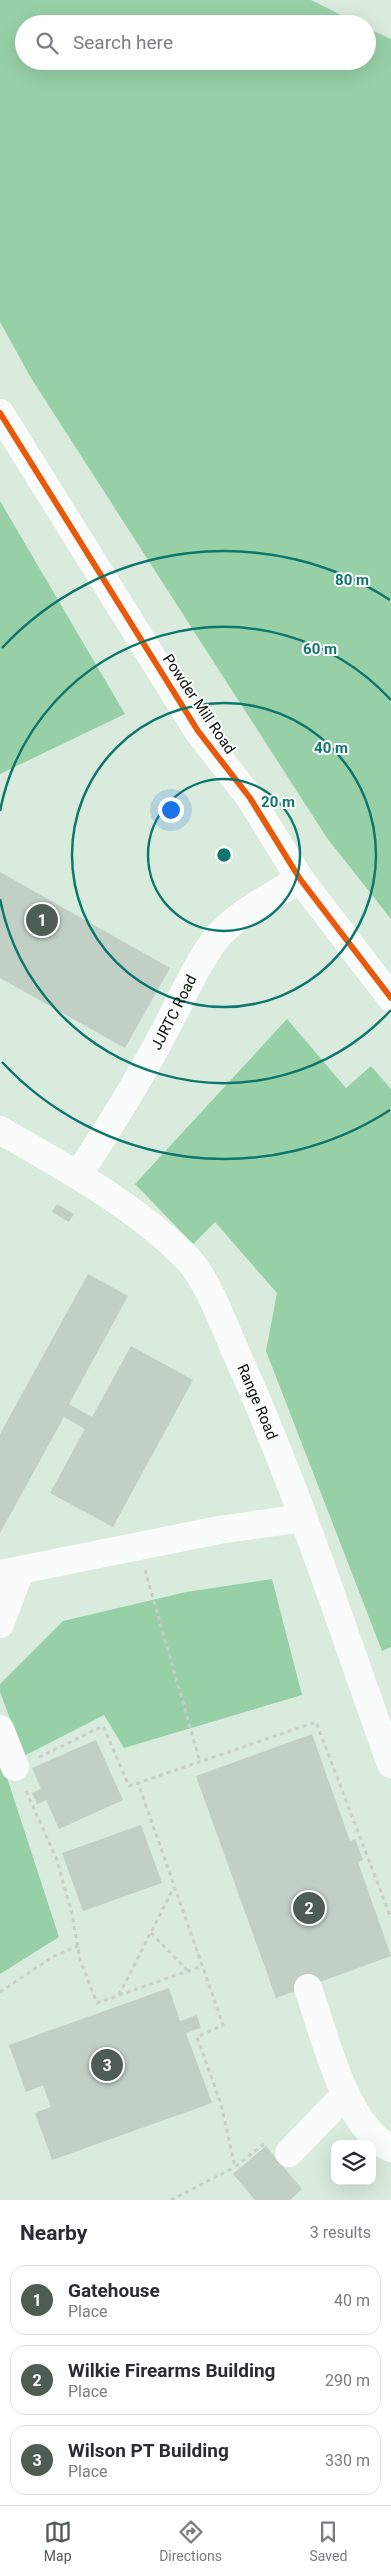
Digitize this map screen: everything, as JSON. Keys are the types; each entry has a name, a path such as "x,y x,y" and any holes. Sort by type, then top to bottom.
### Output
{"main road":[{"name":"Powder Mill Road","path":"0,413 198,731 250,798 300,879 391,998"},
{"name":"JJRTC Road","path":"78,1176 120,1112 166,1029 194,973 214,941 227,928 256,906 300,879"},
{"name":"Range Road","path":"0,1130 78,1176 136,1216 187,1258 209,1293 262,1409 391,1764"},
{"path":"0,1624 10,1572 220,1530 303,1518"},
{"path":"0,1729 16,1767"},
{"path":"308,1988 345,2094 361,2123 373,2137 391,2148"},
{"path":"279,2146 345,2094"}],"path":[{"path":"139,1547 200,1762"},
{"path":"202,1966 97,2003 80,1960 57,1860 16,1767 103,1726 129,1786 316,1722 391,1918"},
{"path":"138,1783 222,2025 197,2037 221,2104 235,2167"},
{"path":"119,1995 174,1886"},
{"path":"151,1933 188,1971"},
{"path":"0,1992 54,1956 78,1946"},
{"path":"171,2200 279,2146"}],"green space":[{"path":"0,0 311,0 341,15 15,15 15,70 376,70 376,32 391,39 391,919 327,838 31,378 0,322"},
{"path":"0,501 125,714 0,774"},
{"path":"287,1019 346,1088 371,1066 391,1089 391,1647 382,1651 266,1351 277,1293 215,1222 193,1244 135,1184"},
{"path":"272,1579 302,1695 124,1748 104,1715 24,1756 0,1692 0,1684 63,1621 186,1592"},
{"path":"0,1756 59,1937 0,1974"}],"building":[{"path":"0,872 170,968 125,1048 0,978"},
{"path":"57,1204 74,1214 69,1222 52,1212"},
{"path":"88,1274 128,1296 69,1404 92,1417 131,1346 193,1380 113,1527 50,1493 85,1429 64,1417 0,1533 0,1434"},
{"path":"312,1734 350,1841 355,1839 363,1860 358,1862 391,1956 276,1998 196,1776"},
{"path":"96,1740 123,1800 59,1829 46,1800 37,1804 32,1793 41,1789 32,1768"},
{"path":"141,1825 162,1883 83,1911 62,1853"},
{"path":"169,1988 180,2021 197,2015 201,2028 186,2033 212,2103 52,2160 35,2113 51,2107 43,2085 26,2092 9,2045"},
{"path":"266,2146 302,2189 290,2200 255,2200 233,2174"}],"cycle path":[{"path":"0,413 198,731 250,798 300,879 391,998"}],"place":[{"name":"Gatehouse","path":"42,920"},
{"name":"Wilkie Firearms Building","path":"309,1908"},
{"name":"Wilson PT Building","path":"107,2065"}]}
